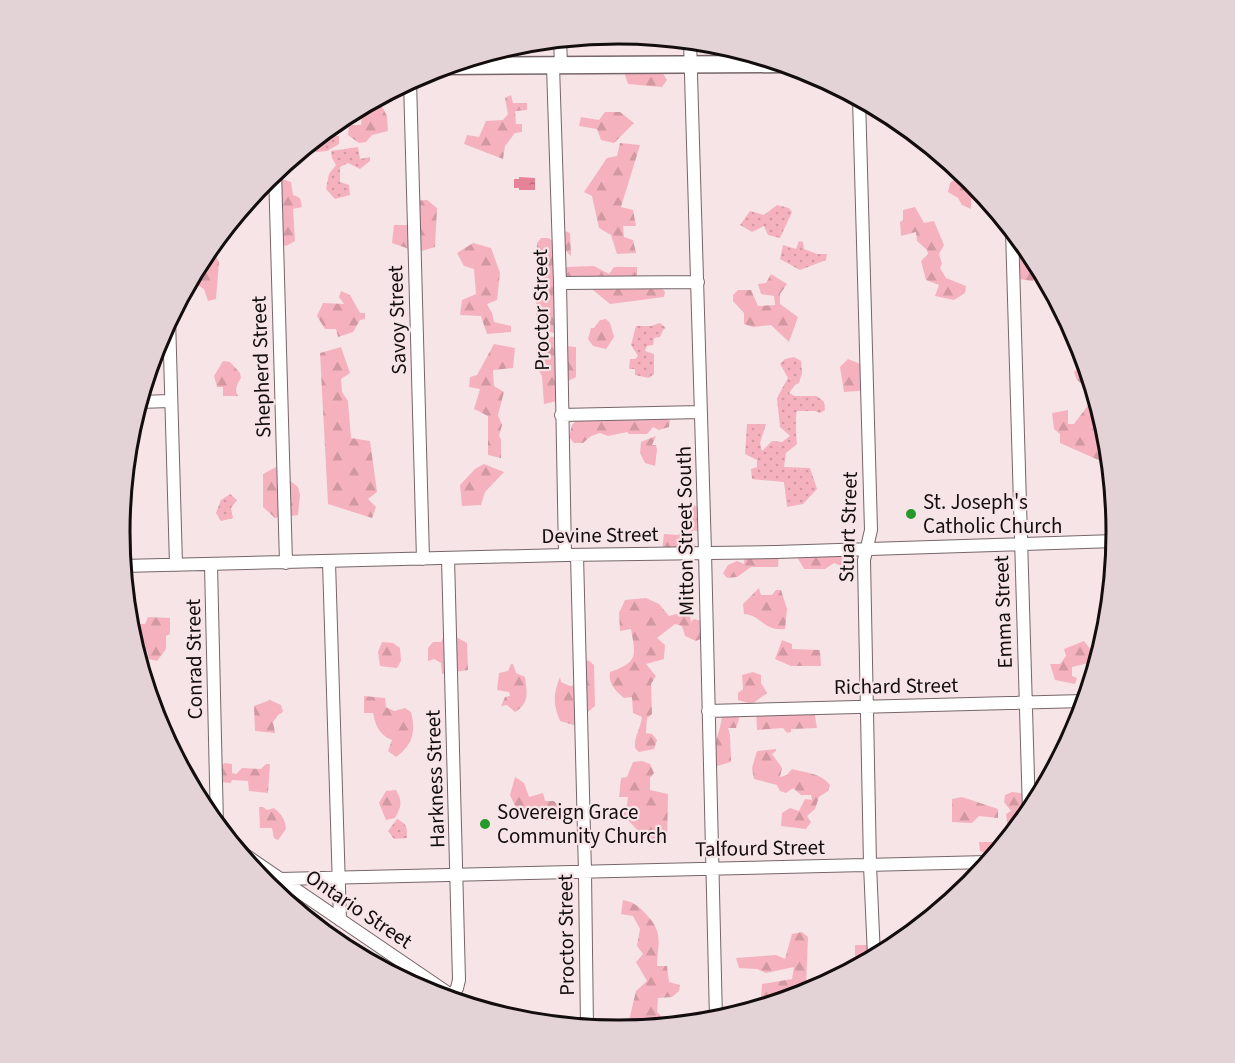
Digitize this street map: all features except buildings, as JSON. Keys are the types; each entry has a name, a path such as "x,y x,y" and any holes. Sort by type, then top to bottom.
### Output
{"main road":[{"path":"471,66 757,64"}],"street":[{"name":"Proctor Street","path":"559,48 557,66 561,415 571,555 585,873 587,1018"},
{"name":"Mitton Street South","path":"690,49 716,1009"},
{"name":"Savoy Street","path":"410,90 423,559"},
{"name":"Stuart Street","path":"859,108 871,530 864,560 874,946"},
{"name":"Shepherd Street","path":"275,183 286,563"},
{"name":"Emma Street","path":"1012,245 1029,794"},
{"path":"561,283 698,282"},
{"path":"169,340 176,565"},
{"path":"147,402 170,401"},
{"path":"561,415 701,412"},
{"name":"Devine Street","path":"131,566 777,552 1105,541"},
{"name":"Harkness Street","path":"448,558 457,875 459,980 457,992"},
{"path":"329,562 340,920"},
{"name":"Conrad Street","path":"211,565 217,810"},
{"name":"Richard Street","path":"708,711 1075,701"},
{"name":"Talfourd Street","path":"273,878 976,862"},
{"name":"Ontario Street","path":"264,868 431,982"}],"green space":[{"path":"633,65 662,72 667,80 662,87 628,84 625,75"},
{"path":"511,95 513,103 527,103 527,110 515,111 516,124 522,124 522,132 515,133 505,146 503,159 464,144 467,135 479,137 486,121 503,120 508,114 505,98"},
{"path":"381,105 387,116 388,131 372,135 366,142 359,143 348,135 349,125 361,125 362,116"},
{"path":"605,112 620,112 634,123 614,143 601,140 597,129 579,126 581,117 599,120"},
{"path":"332,136 339,136 339,144 327,151 316,152 314,150 320,144"},
{"path":"620,143 640,145 621,207 633,210 636,226 623,226 624,237 633,240 636,253 617,254 611,235 599,228 592,196 584,192 607,158 617,156"},
{"path":"358,147 360,159 370,157 370,161 360,169 348,163 340,167 340,182 349,185 350,195 335,199 326,189 329,174 336,165 331,151"},
{"path":"281,179 291,182 293,195 300,198 302,207 293,209 295,241 286,246 271,239"},
{"path":"955,179 972,196 971,209 962,205 958,198 948,192 950,183"},
{"path":"427,200 437,208 435,247 418,252 392,243 394,225 408,225 408,201"},
{"path":"777,205 789,208 792,212 780,238 768,235 764,226 752,232 740,225 750,211 764,215"},
{"path":"915,207 924,223 934,221 944,245 939,254 942,264 940,268 946,278 966,286 965,293 954,300 935,296 939,285 926,280 921,261 928,254 927,250 917,241 916,232 901,236 900,222 903,220 903,210"},
{"path":"565,231 570,233 571,256 566,251 562,253 558,282 567,303 565,319 554,333 540,329 536,317 537,243 541,238 554,241 555,234"},
{"path":"799,241 803,242 804,249 817,254 827,254 826,260 800,270 780,259 783,245 796,249"},
{"path":"473,243 491,248 500,273 497,300 487,304 494,322 511,326 511,332 487,334 481,316 460,315 462,300 476,294 474,269 464,266 457,253"},
{"path":"1015,249 1034,278 1033,281 1011,278"},
{"path":"215,255 219,262 216,299 208,301 204,289 197,284"},
{"path":"594,266 609,274 614,267 637,267 637,285 661,287 665,292 664,297 610,304 587,285 564,281 565,267"},
{"path":"771,274 787,284 780,294 780,304 798,317 789,342 771,325 753,327 744,324 744,313 733,301 733,295 738,290 751,290 758,306 775,305 774,296 761,294 758,284 766,283"},
{"path":"341,291 350,295 360,313 365,313 365,319 360,320 353,332 338,337 336,329 325,329 317,316 323,303 344,304 339,297"},
{"path":"606,319 610,323 614,337 606,349 593,346 588,339 591,328 594,328 600,320"},
{"path":"660,323 666,328 660,337 654,338 653,345 647,346 645,351 654,354 654,374 649,378 635,375 635,369 629,369 630,359 638,356 631,345 636,326 651,326"},
{"path":"543,336 556,337 554,345 576,347 576,377 564,383 557,401 544,404 542,376 536,351"},
{"path":"494,344 515,348 513,368 493,370 494,386 504,392 498,415 502,425 499,436 501,458 488,455 488,416 474,409 480,389 469,387 470,377 477,375"},
{"path":"341,347 350,373 341,379 342,392 348,401 351,438 370,441 377,492 368,499 376,507 372,518 328,504 320,353"},
{"path":"794,357 801,361 802,373 799,383 789,393 795,396 817,396 824,402 825,410 820,413 797,411 797,444 786,453 784,467 810,468 817,489 803,504 787,507 784,482 752,479 751,469 757,467 757,460 745,454 747,424 766,424 760,443 762,451 772,441 782,442 790,436 780,427 777,398 788,378 780,364 785,359"},
{"path":"848,359 873,369 871,390 844,392 840,367"},
{"path":"223,361 230,362 240,373 241,378 236,389 238,396 223,396 223,387 217,387 214,376"},
{"path":"1078,369 1083,385 1077,380 1074,372"},
{"path":"1089,404 1100,461 1060,443 1060,434 1054,429 1052,413 1068,410 1068,424 1074,424"},
{"path":"641,412 649,419 662,416 670,420 669,427 659,430 653,427 647,434 627,432 608,436 600,433 591,436 583,443 574,443 569,437 572,425 580,417"},
{"path":"656,436 652,445 656,445 657,450 655,466 645,463 640,453 641,442"},
{"path":"484,464 504,472 485,492 481,505 462,506 460,485 475,469"},
{"path":"276,467 281,481 289,480 298,487 300,495 298,515 275,518 263,507 263,474"},
{"path":"230,494 237,500 231,508 233,518 221,521 216,513 221,500"},
{"path":"685,504 693,504 701,511 703,533 693,530 690,541 697,547 686,560 661,559 664,534 678,535 682,532 682,515"},
{"path":"779,553 778,567 751,567 737,577 727,578 723,573 728,565 737,561 744,564 745,555"},
{"path":"851,554 846,564 834,563 825,569 804,569 796,555"},
{"path":"759,588 761,595 772,595 776,590 781,590 787,609 785,629 771,628 755,617 744,614 743,604"},
{"path":"646,598 659,604 669,616 680,613 690,614 691,622 694,619 701,621 703,638 696,641 685,636 682,626 675,624 657,638 665,645 664,659 646,664 656,676 651,684 652,714 647,718 646,733 652,734 657,740 654,749 639,752 635,744 642,717 633,713 632,697 624,698 613,686 610,672 626,665 633,657 631,629 620,631 619,613 625,600"},
{"path":"148,617 170,618 170,634 166,636 166,649 157,661 149,659 147,650 144,651 139,624 145,624"},
{"path":"444,636 453,642 456,637 467,643 468,670 442,674 441,663 434,659 428,661 428,648 433,642 441,642"},
{"path":"782,640 792,644 792,649 820,650 821,666 791,666 775,659"},
{"path":"1084,641 1091,650 1087,663 1072,667 1072,676 1077,678 1075,684 1055,680 1050,664 1060,664 1066,656 1064,649"},
{"path":"382,642 393,643 400,648 401,661 397,668 380,666 378,652"},
{"path":"588,660 594,665 595,706 588,712 588,721 577,726 560,721 555,699 560,677 561,682 570,686 576,685 577,680 587,676 582,664"},
{"path":"511,664 516,673 525,677 526,688 525,701 515,712 507,705 501,706 505,697 510,696 509,692 497,690 499,673 508,671"},
{"path":"753,672 761,675 761,683 767,693 752,704 738,700 738,693 743,689 742,675"},
{"path":"364,696 385,698 386,707 394,711 405,708 411,712 412,737 406,748 396,757 388,751 392,740 379,730 373,713 364,713"},
{"path":"270,700 281,705 283,712 273,722 275,733 255,731 254,706"},
{"path":"737,708 739,719 736,728 728,728 731,762 717,766 715,746 722,716"},
{"path":"756,710 814,710 817,728 791,729 791,732 787,733 783,728 757,730"},
{"path":"776,749 772,754 782,768 780,777 787,775 792,769 818,776 830,785 828,791 819,797 815,809 807,816 811,822 806,829 781,826 782,813 790,808 799,811 805,799 812,800 811,795 801,795 793,788 786,793 780,791 777,785 754,779 752,768 757,751"},
{"path":"642,761 650,764 654,773 650,778 650,790 668,794 667,842 650,843 645,835 641,834 628,820 617,820 618,815 626,812 628,797 619,797 621,778 627,777 633,762"},
{"path":"232,764 232,773 236,774 242,768 261,769 266,764 270,764 268,793 249,791 248,781 220,782 221,765"},
{"path":"515,777 524,783 529,797 543,793 545,801 554,801 560,808 554,813 552,820 546,820 544,813 516,808 510,795"},
{"path":"396,790 400,798 400,807 395,818 386,820 379,803 386,791"},
{"path":"1012,792 1026,794 1027,797 1007,825 1006,814 1011,811 1004,802 1005,795"},
{"path":"962,797 998,809 998,818 979,816 972,823 952,822 952,799"},
{"path":"259,807 267,810 274,808 283,817 286,829 278,840 274,838 272,828 260,828"},
{"path":"397,819 406,826 407,838 394,839 388,831"},
{"path":"979,842 994,842 984,853 980,851"},
{"path":"623,900 639,907 655,925 659,943 657,966 667,966 669,982 680,985 679,991 672,997 658,998 657,1012 661,1017 629,1019 636,991 647,981 636,962 643,954 637,946 640,929 633,916 621,914"},
{"path":"802,932 808,937 806,981 761,998 762,984 792,979 794,967 766,973 757,969 739,968 736,958 776,955 785,959 792,934"},
{"path":"855,945 876,945 856,957"}],"water":[{"path":"519,177 535,178 535,190 514,188 514,179 519,179"}],"place":[{"name":"St. Joseph's Catholic Church","path":"911,514"},
{"name":"Sovereign Grace Community Church","path":"485,824"}]}
